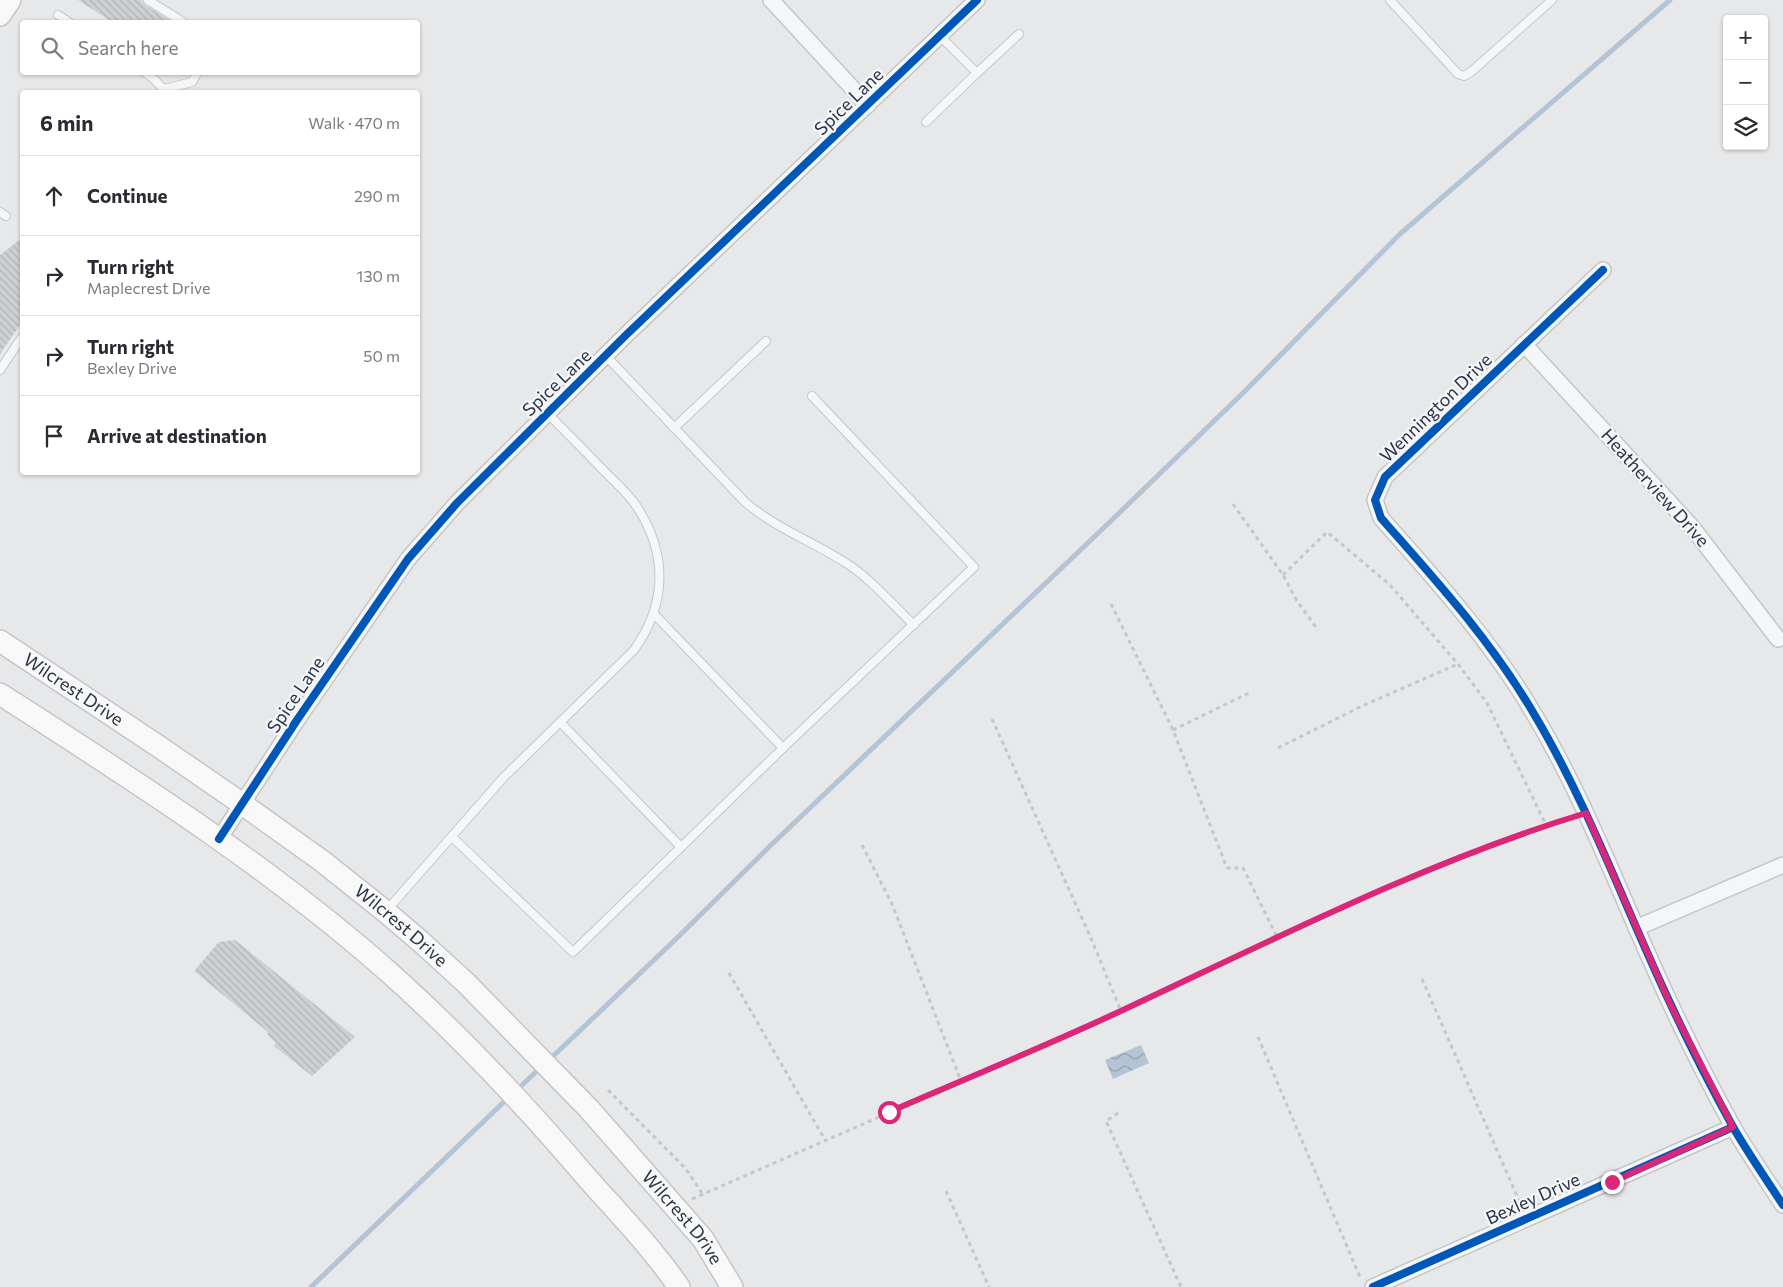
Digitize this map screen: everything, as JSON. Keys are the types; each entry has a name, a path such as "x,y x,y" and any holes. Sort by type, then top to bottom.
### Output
{"main road":[{"path":"0,15 10,0"},
{"name":"Wilcrest Drive","path":"0,641 241,803 322,861 386,912 466,983 582,1102 703,1239 732,1287"},
{"path":"0,694 135,781 219,839 298,898 391,974 436,1016 550,1135 643,1242 679,1287"}],"street":[{"path":"771,0 868,105"},
{"name":"Spice Lane","path":"219,839 241,803 408,560 457,503 547,413 977,0"},
{"name":"Wennington Drive","path":"1603,270 1385,477 1375,500 1381,518 1485,640 1534,712 1586,813 1671,1006 1733,1127 1783,1205"},
{"name":"Heatherview Drive","path":"1524,344 1692,527 1778,639"},
{"path":"1636,928 1783,865"},
{"name":"Bexley Drive","path":"1367,1283 1526,1218 1733,1127"}],"lane":[{"path":"148,0 179,20"},
{"path":"1390,0 1458,74 1464,76 1471,72 1552,0"},
{"path":"58,15 66,20"},
{"path":"926,122 1019,34"},
{"path":"940,36 977,73"},
{"path":"148,75 164,90"},
{"path":"168,90 192,82 196,75"},
{"path":"0,370 20,340"},
{"path":"674,428 766,341"},
{"path":"606,356 745,502 761,515 856,569 914,625"},
{"path":"452,837 573,952 974,566 812,396"},
{"path":"386,912 504,777 634,650 644,636 654,614 660,587 659,564 655,541 649,528 638,508 625,492 547,413"},
{"path":"654,614 783,748"},
{"path":"560,722 681,847"}],"path":[{"path":"1233,504 1283,575 1297,601 1318,630"},
{"path":"1283,575 1327,532 1389,584 1458,664 1487,703 1546,825"},
{"path":"1111,604 1173,730 1227,868 1243,868 1277,937"},
{"path":"1278,748 1362,706 1458,664"},
{"path":"1173,730 1249,693"},
{"path":"992,719 1090,936 1121,1011"},
{"path":"678,1210 693,1197 1121,1011 1277,937 1463,855 1546,825 1586,813"},
{"path":"862,845 892,904 961,1081"},
{"path":"730,973 825,1140"},
{"path":"1422,979 1526,1218"},
{"path":"1258,1037 1367,1283"},
{"path":"608,1090 686,1169 702,1193"},
{"path":"1118,1112 1106,1121 1181,1287"},
{"path":"946,1191 989,1287"}],"water":[{"path":"1141,1045 1149,1063 1113,1079 1105,1060"}],"building":[{"path":"78,0 141,0 145,5 170,20 109,20"},
{"path":"20,240 20,325 0,354 0,255"},
{"path":"235,940 355,1037 312,1076 274,1046 276,1043 267,1034 268,1032 194,971 219,942"}],"waterway":[{"path":"548,1061 1245,391 1400,234 1670,0"},
{"path":"515,1092 542,1066"},
{"path":"311,1287 509,1097"}],"cycle path":[{"path":"219,839 297,720 408,559 457,503 625,336 977,0"},
{"path":"1603,270 1385,477 1375,500 1381,518 1443,588 1482,637 1518,687 1534,714 1572,785 1654,968 1701,1066 1739,1137 1783,1205"},
{"path":"1373,1287 1733,1127"}],"route":[{"path":"889,1112 1121,1011 1277,937 1463,855 1546,825 1586,813 1671,1006 1733,1127 1612,1182"}]}
